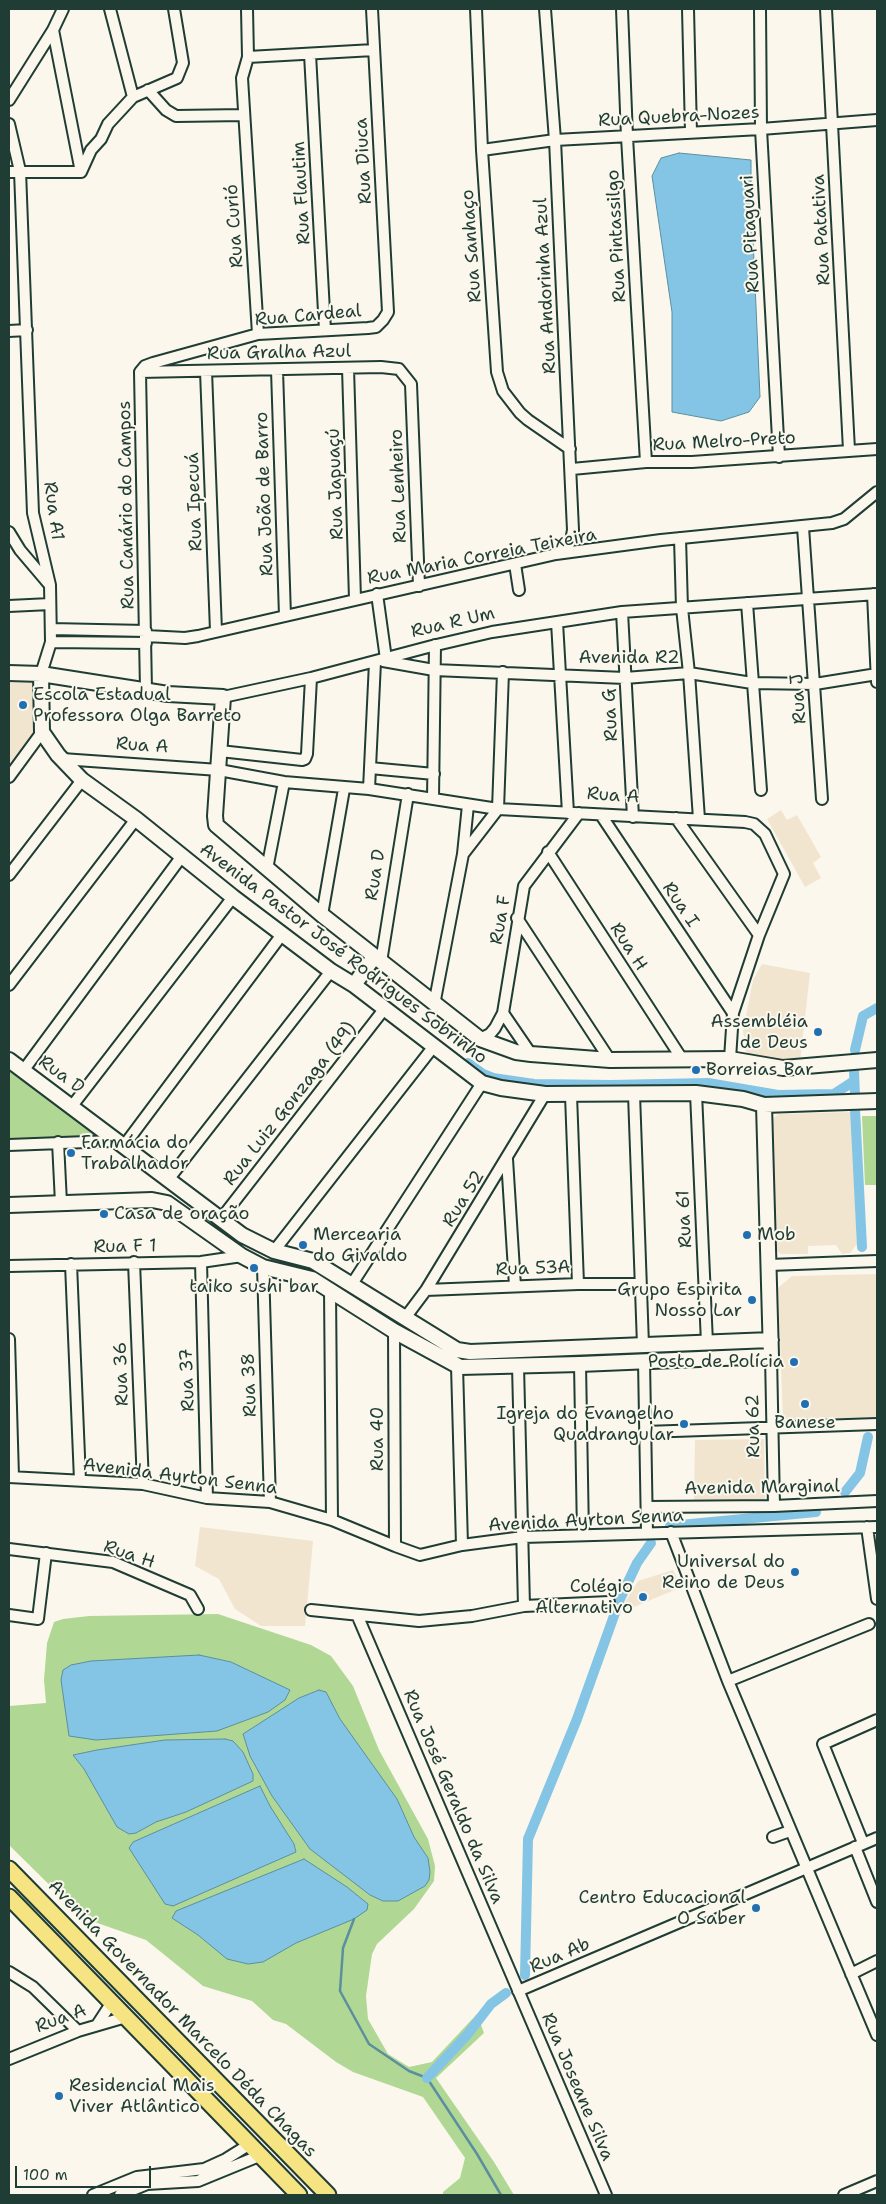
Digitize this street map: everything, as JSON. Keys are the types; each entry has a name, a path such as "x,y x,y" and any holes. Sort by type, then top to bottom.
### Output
{"main road":[{"name":"Avenida Governador Marcelo Déda Chagas","path":"9,1869 328,2195"},
{"path":"9,1897 298,2195"}],"street":[{"path":"9,100 53,30 63,9"},
{"path":"110,9 133,97"},
{"path":"81,172 108,124 133,97 178,78 183,63 174,9"},
{"name":"Rua Curió","path":"247,9 248,58 242,78 258,334"},
{"name":"Rua Diuca","path":"372,9 388,312"},
{"name":"Rua Sanhaço","path":"476,9 482,150 497,372 504,390 520,413 570,449"},
{"name":"Rua Andorinha Azul","path":"545,9 555,140 572,469 573,530 571,541 565,549 556,554"},
{"name":"Rua Pintassilgo","path":"622,9 627,137 646,462"},
{"path":"688,9 690,132"},
{"name":"Rua Pitaguari","path":"760,9 761,129 779,457"},
{"name":"Rua Patativa","path":"826,9 849,450"},
{"path":"53,30 81,172"},
{"path":"248,58 374,50"},
{"name":"Rua Flautim","path":"310,54 325,330"},
{"path":"148,90 166,110 176,116 244,115"},
{"name":"Rua Quebra-Nozes","path":"482,150 555,140 761,129 877,120"},
{"name":"Rua A1","path":"9,124 20,171 33,513 50,585 51,642 41,674"},
{"path":"9,172 81,172"},
{"name":"Rua Cardeal","path":"140,372 145,366 153,363 258,334 376,326 388,312"},
{"path":"9,331 27,330"},
{"name":"Rua Gralha Azul","path":"140,372 381,367 400,369 411,384"},
{"name":"Rua Japuaçú","path":"348,368 355,599"},
{"name":"Rua João de Barro","path":"277,370 285,616"},
{"name":"Rua Ipecuá","path":"206,371 216,631"},
{"name":"Rua Canário do Campos","path":"140,372 146,690"},
{"name":"Rua Lenheiro","path":"411,384 419,586"},
{"name":"Rua Melro-Preto","path":"572,469 646,462 692,462 877,449"},
{"name":"Rua Maria Correia Teixeira","path":"51,629 146,637 185,638 556,554 680,538 832,523 844,519 877,492"},
{"name":"Rua J","path":"803,527 822,799"},
{"path":"573,530 584,545 595,550"},
{"path":"9,532 20,550 50,585"},
{"path":"680,538 682,608 689,674 699,819"},
{"path":"9,550 20,550"},
{"path":"515,564 519,590"},
{"path":"369,789 380,661 378,594"},
{"path":"875,594 877,682"},
{"name":"Rua R Um","path":"9,673 41,674 175,695 222,697 312,678 482,634 557,622 622,612 875,594"},
{"path":"747,603 761,790"},
{"path":"9,606 50,604"},
{"name":"Rua G","path":"622,612 633,817"},
{"path":"557,622 559,674 574,813"},
{"name":"Rua Maria Correia Teixeira","path":"51,642 146,637"},
{"path":"433,799 435,645"},
{"name":"Avenida R2","path":"380,661 434,670 626,678 689,674 752,683 815,684 877,674"},
{"path":"464,854 498,809 503,672"},
{"path":"9,777 42,732 41,674"},
{"path":"220,751 302,760 306,758 312,678"},
{"path":"219,770 222,697"},
{"name":"Avenida Pastor José Rodrigues Sobrinho","path":"42,732 62,759 82,780 136,819 233,897 332,970 359,978 385,1008 482,1082 502,1088 545,1094 696,1093 743,1099 764,1105 877,1101"},
{"name":"Rua A","path":"62,759 219,770 284,782 344,789 369,789 498,809 699,819 754,824 765,834 783,868 784,874 759,934 733,1012 730,1059"},
{"path":"370,768 434,774"},
{"name":"Avenida Pastor José Rodrigues Sobrinho","path":"219,770 214,823 322,916 480,1039 516,1052 610,1060 730,1059 783,1068 877,1060"},
{"path":"9,875 82,780"},
{"path":"267,869 284,782"},
{"path":"322,916 344,789"},
{"name":"Rua D","path":"377,960 408,794"},
{"path":"434,1005 464,854 468,805"},
{"name":"Rua F","path":"480,1039 490,1034 503,1013 517,918 524,886 574,813"},
{"name":"Rua I","path":"601,815 733,1012"},
{"path":"676,818 759,934"},
{"path":"9,985 136,819"},
{"name":"Rua H","path":"548,852 682,1059"},
{"path":"23,1071 182,856"},
{"path":"72,1106 233,897"},
{"path":"517,918 610,1060"},
{"path":"9,1145 58,1142 118,1144 283,934"},
{"path":"359,978 377,960"},
{"path":"152,1200 332,970"},
{"name":"Rua Luiz Gonzaga (49)","path":"220,1220 385,1008"},
{"path":"503,1013 530,1054"},
{"path":"274,1251 434,1046"},
{"name":"Rua D","path":"9,1060 72,1106 118,1144 249,1240 274,1251 307,1258 462,1351 771,1340"},
{"path":"352,1284 482,1082"},
{"name":"Rua 61","path":"696,1093 707,1343"},
{"name":"Rua 52","path":"405,1318 426,1290 545,1094"},
{"path":"634,1094 643,1345"},
{"path":"570,1095 578,1284"},
{"name":"Rua 62","path":"764,1105 774,1506"},
{"path":"58,1142 61,1203"},
{"path":"507,1159 516,1286"},
{"path":"9,1205 152,1200 174,1206 242,1256 263,1267 306,1276 394,1331 457,1366 518,1366 771,1356"},
{"name":"Rua F 1","path":"9,1266 201,1262 242,1256"},
{"name":"Rua 36","path":"134,1262 143,1484"},
{"name":"Rua 37","path":"201,1262 208,1498"},
{"path":"768,1265 877,1262"},
{"path":"71,1264 80,1480"},
{"name":"Rua 38","path":"263,1267 270,1502"},
{"name":"Rua 53A","path":"426,1290 578,1284 640,1284"},
{"path":"330,1290 332,1520"},
{"name":"Rua 40","path":"394,1331 395,1546"},
{"path":"9,1339 11,1477"},
{"path":"644,1361 647,1533"},
{"path":"580,1364 583,1535"},
{"path":"457,1366 462,1545"},
{"path":"518,1366 524,1606"},
{"path":"645,1432 877,1424"},
{"name":"Avenida Ayrton Senna","path":"11,1477 143,1484 208,1498 270,1502 332,1520 420,1555 462,1545 523,1537 872,1527"},
{"name":"Avenida Marginal","path":"648,1507 774,1506 877,1501"},
{"path":"872,1527 877,1599"},
{"path":"670,1532 790,1831 877,2035"},
{"name":"Rua H","path":"9,1549 112,1562 190,1595 198,1609"},
{"path":"9,1615 38,1619 46,1553"},
{"path":"311,1610 358,1617 419,1622 472,1616 524,1606 609,1602"},
{"name":"Rua José Geraldo da Silva","path":"358,1617 518,1991"},
{"path":"728,1680 869,1624"},
{"path":"877,1720 823,1744 877,1902"},
{"path":"773,1837 790,1831"},
{"name":"Rua Ab","path":"518,1991 877,1838"},
{"path":"9,1910 25,1914"},
{"path":"851,1974 877,1961"},
{"path":"9,1972 33,1988 78,2031"},
{"name":"Rua Joseane Silva","path":"518,1991 606,2195"},
{"path":"97,2025 112,2002"},
{"name":"Rua A","path":"9,2059 78,2031 126,2017"},
{"path":"93,2195 137,2177 204,2169 226,2159 250,2144"},
{"path":"120,2195 147,2184 198,2181 259,2156"},
{"path":"844,2195 862,2192 877,2181"}],"shaded area":[{"name":"Escola Estadual Professora Olga Barreto","path":"35,681 38,728 9,766 9,682"},
{"path":"781,810 787,820 797,815 821,857 813,863 821,878 805,887 767,819"},
{"path":"762,964 810,973 800,1062 778,1064 747,1056 743,1031 753,980"},
{"path":"851,1112 857,1244 850,1253 842,1254 836,1245 808,1246 808,1254 781,1254 776,1250 773,1228 771,1121 778,1114"},
{"path":"877,1274 877,1418 783,1419 778,1288 792,1276"},
{"path":"764,1439 765,1499 694,1501 695,1440"},
{"path":"200,1527 313,1541 305,1626 261,1626 235,1609 219,1579 195,1566"},
{"name":"Colégio Alternativo","path":"673,1570 682,1587 624,1611 622,1607 638,1581"}],"green space":[{"path":"9,1064 94,1132 92,1139 9,1141"},
{"path":"862,1116 877,1116 877,1185 865,1185"},
{"path":"218,1614 311,1645 331,1656 353,1686 379,1750 428,1839 435,1866 434,1881 414,1909 377,1944 372,1954 366,1996 368,2019 388,2054 409,2067 432,2062 477,2014 484,2033 436,2078 494,2162 514,2195 443,2195 443,2192 460,2178 465,2158 423,2097 353,2072 336,2062 286,2024 273,2020 252,2001 203,1986 146,1940 83,1918 9,1845 9,1706 46,1703 44,1680 47,1643 54,1622 89,1616"}],"water":[{"path":"679,153 751,160 760,397 749,412 721,421 672,412 672,312 652,176 661,158"},
{"path":"199,1655 231,1662 290,1690 285,1700 268,1712 217,1731 96,1740 69,1736 61,1680 63,1670 71,1665 91,1661"},
{"path":"319,1690 326,1692 340,1719 397,1799 414,1837 428,1858 430,1872 429,1880 425,1886 398,1901 383,1901 370,1895 310,1849 272,1796 250,1756 243,1734 299,1698"},
{"path":"225,1739 233,1741 243,1752 253,1774 253,1781 186,1812 156,1822 136,1833 129,1834 117,1827 84,1769 73,1755 165,1740"},
{"path":"260,1786 294,1844 296,1852 173,1906 165,1904 129,1848 133,1842"},
{"path":"304,1859 347,1887 368,1904 367,1910 354,1919 296,1943 263,1962 248,1964 227,1959 198,1935 172,1918 176,1911"}],"waterway":[{"path":"855,1050 863,1016 877,1008"},
{"path":"468,1063 483,1074 493,1078 534,1084 708,1083 778,1095 834,1094 854,1081"},
{"path":"854,1070 855,1097"},
{"path":"855,1109 862,1247"},
{"path":"845,1492 860,1473 868,1437"},
{"path":"670,1526 816,1512"},
{"path":"525,1975 528,1839 577,1719 620,1599 637,1563 651,1543"},
{"path":"354,1919 343,1948 340,1991 369,2044 409,2071 427,2078 477,2154 501,2195"},
{"path":"427,2078 467,2035 491,2004 506,1993"}],"place":[{"name":"Escola Estadual Professora Olga Barreto","path":"23,705"},
{"name":"Assembléia de Deus","path":"818,1032"},
{"name":"Borreias Bar","path":"696,1070"},
{"name":"Farmácia do Trabalhador","path":"71,1153"},
{"name":"Casa de oração","path":"104,1214"},
{"name":"Mob","path":"747,1235"},
{"name":"Mercearia do Givaldo","path":"303,1245"},
{"name":"taiko sushi bar","path":"254,1268"},
{"name":"Grupo Espirita Nosso Lar","path":"752,1300"},
{"name":"Posto de Polícia","path":"794,1362"},
{"name":"Banese","path":"805,1404"},
{"name":"Igreja do Evangelho Quadrangular","path":"684,1424"},
{"name":"Universal do Reino de Deus","path":"795,1572"},
{"name":"Colégio Alternativo","path":"643,1597"},
{"name":"Centro Educacional O Saber","path":"756,1908"},
{"name":"Residencial Mais Viver Atlântico","path":"59,2096"}]}
